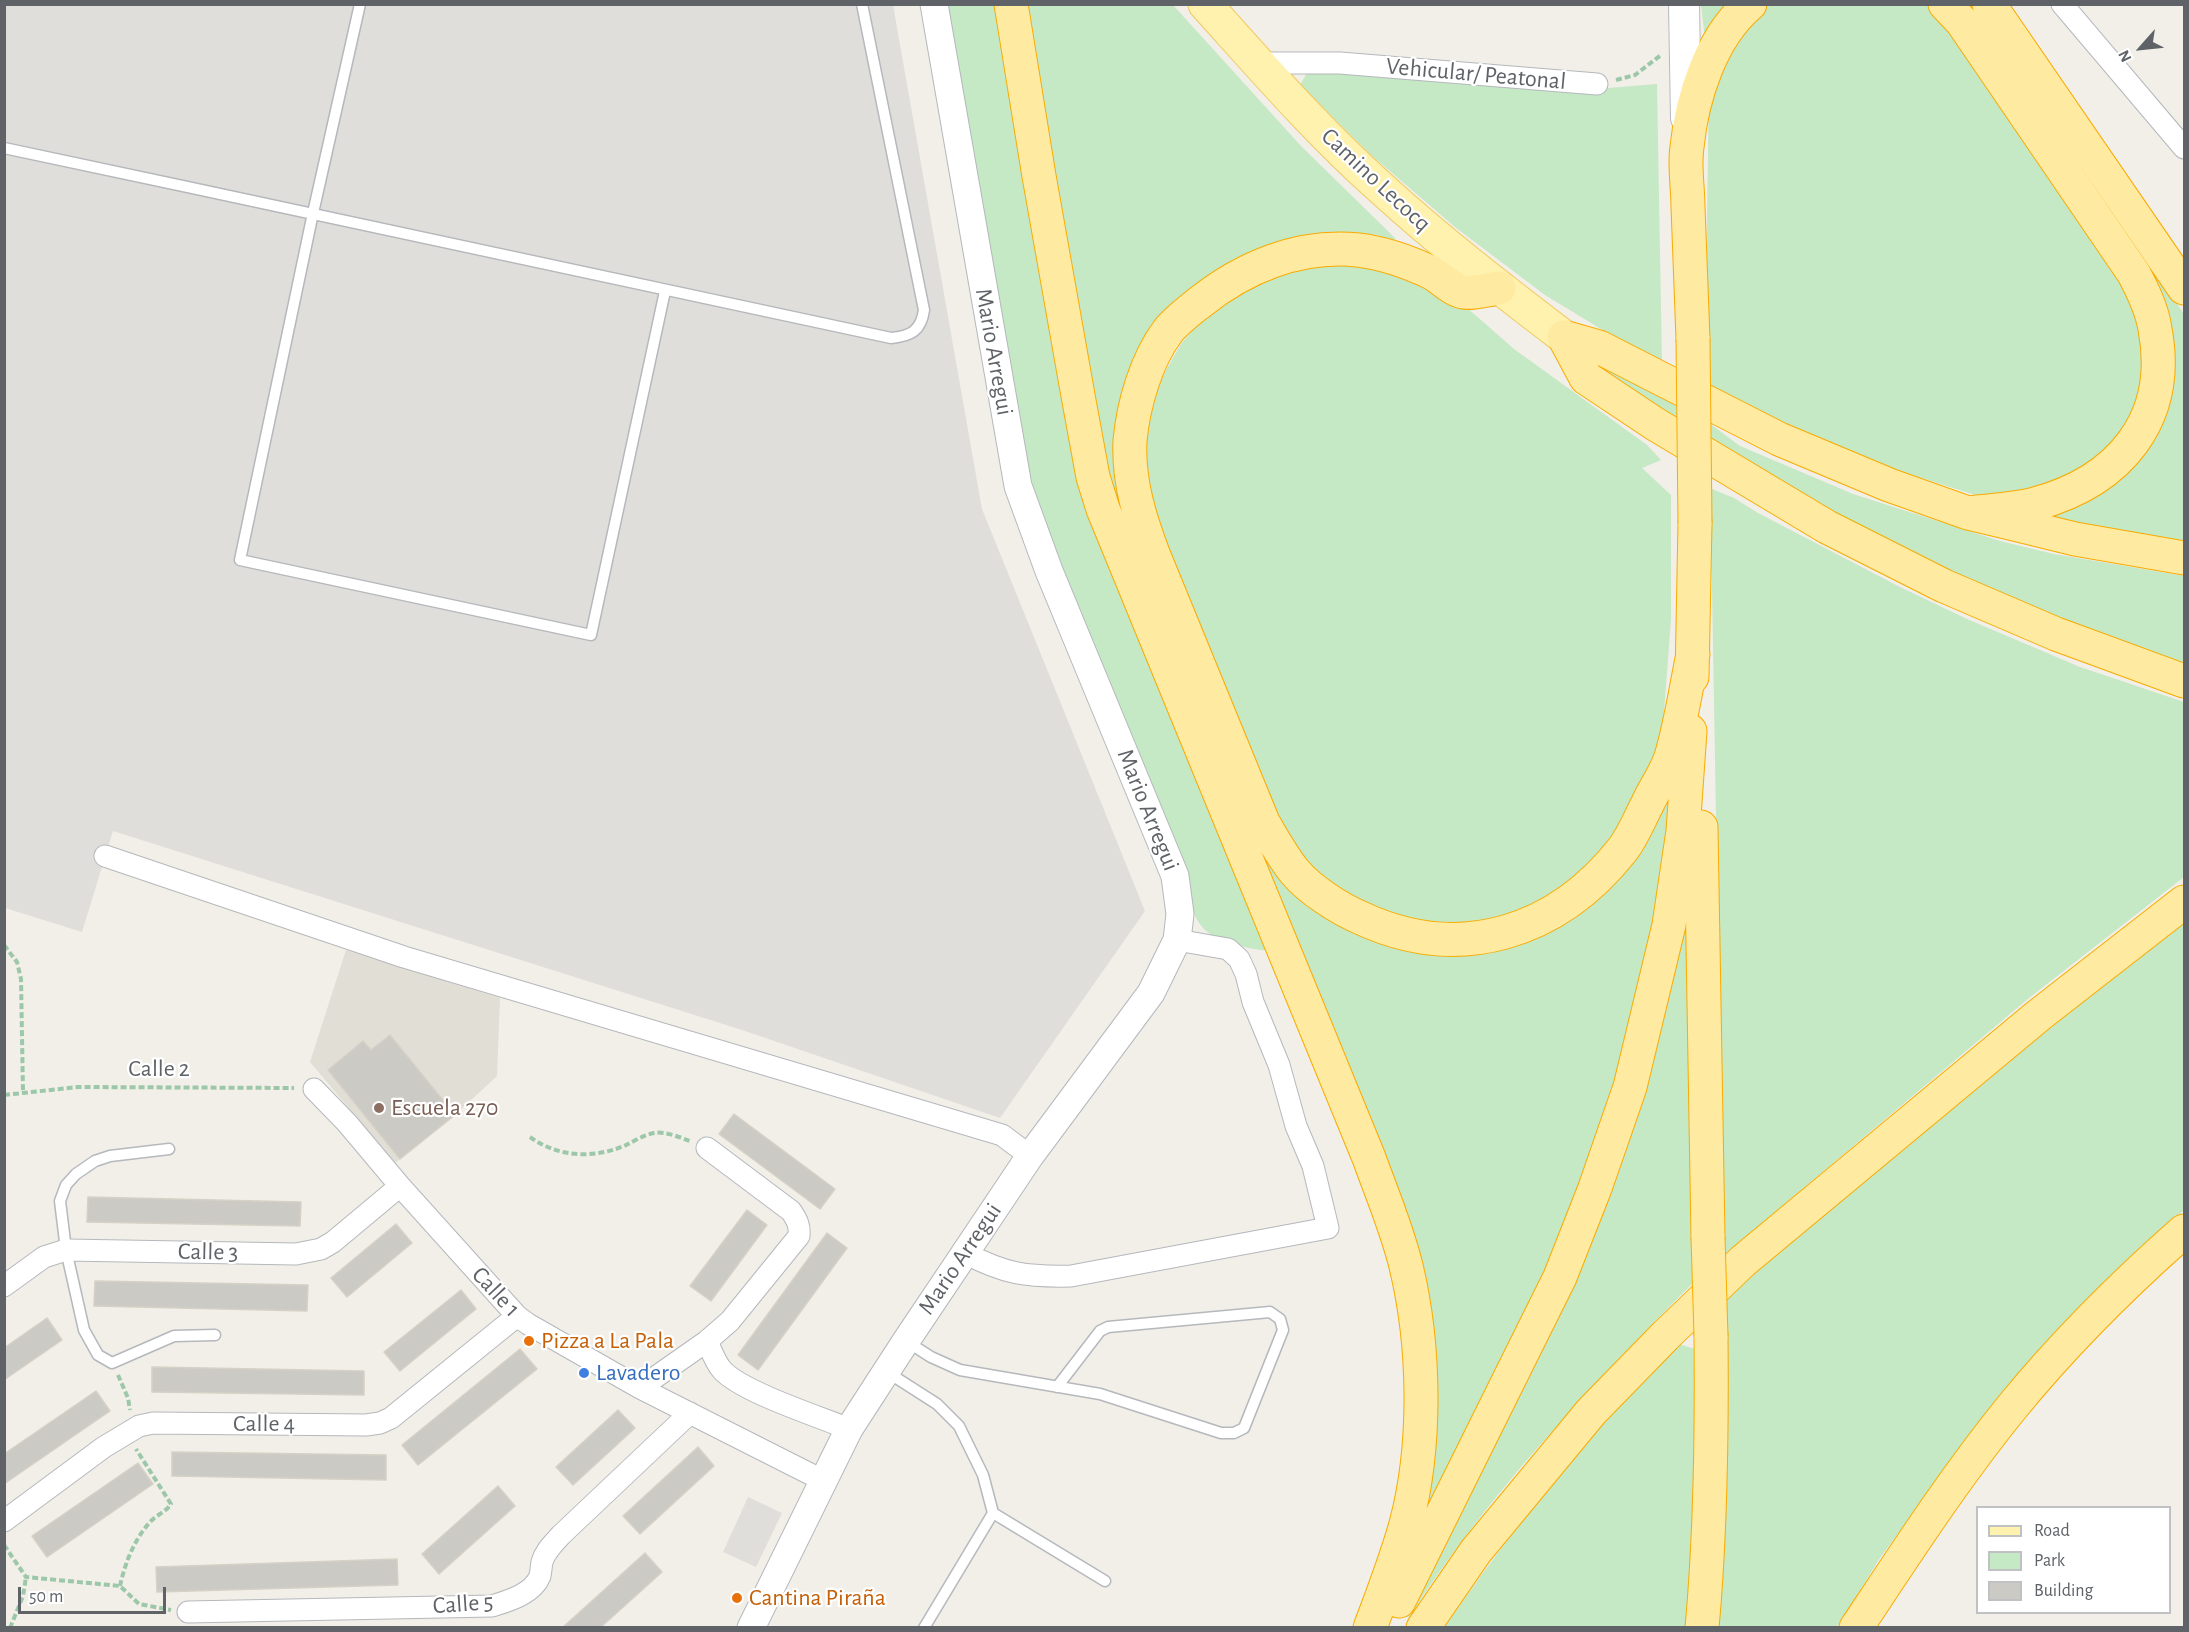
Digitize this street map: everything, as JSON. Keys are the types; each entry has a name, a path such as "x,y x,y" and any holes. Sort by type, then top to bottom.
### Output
{"highway":[{"path":"1011,4 1041,187 1097,488 1137,595 1369,1158 1406,1266 1418,1327 1421,1392 1419,1448 1406,1522 1389,1578 1370,1628"},
{"path":"1386,1628 1560,1277 1595,1188 1630,1087 1669,925 1682,843 1688,774 1693,654 1695,523 1693,339 1686,148 1700,84 1710,57 1724,33 1750,4"},
{"path":"1945,4 1962,22 2134,274 2147,301 2155,327 2159,353 2158,381 2151,412 2136,439 2118,461 2095,479 2051,499 2032,505 1968,513"},
{"path":"1989,4 2184,288"},
{"path":"1499,288 1463,292 1410,263 1359,250 1332,249 1296,254 1259,266 1222,285 1169,331 1150,364 1135,404 1130,442 1131,477 1138,513 1263,822 1296,873 1347,912 1380,927 1411,936 1442,940 1471,939 1509,932 1562,906 1585,889 1625,846 1671,759 1693,654"},
{"path":"1564,337 1599,347 1779,439 1889,485 1968,513 2075,539 2184,558"},
{"path":"1564,337 1586,378 1674,436 1827,527 1944,586 2045,630 2184,681"},
{"path":"1693,654 1701,718 1701,879 1712,1430 1709,1554 1702,1628"},
{"path":"1423,1628 1476,1551 1591,1412 1743,1261 2048,1007 2184,902"},
{"path":"1856,1628 1937,1507 2012,1407 2092,1319 2184,1231"}],"main road":[{"name":"Camino Lecocq","path":"1205,4 1258,63 1379,187 1465,262 1564,337"},
{"path":"1684,4 1686,148"}],"street":[{"name":"Mario Arregui","path":"751,1628 849,1429 1030,1156 1151,993 1177,940 1180,914 1175,876 1048,571 1018,486 934,4"},
{"path":"2062,4 2184,148"},
{"name":"Vehicular/ Peatonal","path":"1258,63 1340,63 1597,84"},
{"path":"105,856 404,957 1002,1135 1030,1156"},
{"path":"965,1253 991,1267 1015,1274 1044,1277 1071,1276 1328,1228 1313,1166 1296,1126 1279,1065 1253,1002 1246,974 1239,959 1228,949 1177,940"},
{"name":"Calle 1","path":"314,1089 347,1123 400,1186 517,1316 640,1388 824,1481"},
{"path":"640,1388 707,1341 737,1312 799,1236 800,1227 790,1211 707,1148"},
{"name":"Calle 3","path":"4,1286 44,1257 66,1250 296,1254 321,1249 333,1242 400,1186"},
{"name":"Calle 4","path":"4,1521 104,1447 129,1431 153,1423 366,1425 380,1423 391,1418 517,1316"},
{"path":"707,1341 723,1370 734,1378 762,1394 849,1429"},
{"name":"Calle 5","path":"188,1612 492,1606 511,1600 532,1586 539,1577 547,1550 561,1535 690,1413"}],"lane":[{"path":"360,4 313,213 240,560 591,635 664,291"},
{"path":"4,148 313,213 664,291 891,338 904,337 919,326 924,310 862,4"},
{"path":"169,1149 110,1156 95,1161 76,1174 66,1185 60,1201 66,1250 84,1330 98,1355 112,1363 174,1336 215,1335"},
{"path":"906,1341 931,1357 960,1370 1057,1387 1100,1394 1221,1433 1234,1433 1244,1428 1283,1330 1280,1319 1270,1312 1116,1324 1100,1331 1057,1387"},
{"path":"886,1371 937,1404 959,1426 983,1475 993,1513 1105,1581"},
{"path":"924,1628 993,1513"}],"path":[{"name":"Vehicular/ Peatonal","path":"1597,84 1635,75 1664,53 1685,56"},
{"path":"4,945 17,962 21,979 23,1094"},
{"name":"Calle 2","path":"4,1095 78,1087 264,1086 314,1089"},
{"path":"530,1137 544,1147 578,1155 611,1151 655,1132 669,1134 707,1148"},
{"path":"112,1363 128,1398 129,1431 171,1504 150,1522 133,1549 124,1565 120,1586"},
{"path":"4,1545 26,1577 23,1596 10,1628"},
{"path":"26,1577 120,1586 139,1604 188,1612"}],"shaded area":[{"path":"5,5 893,5 982,509 1145,911 1000,1118 742,1030 113,831 82,932 5,908"},
{"path":"346,950 500,998 497,1076 455,1115 395,1163 310,1062"},
{"path":"748,1497 782,1513 756,1567 723,1552"}],"green space":[{"path":"945,5 1002,5 1067,405 1269,950 1252,949 1221,940 1209,933 1195,916 1182,865 1046,527 1025,453"},
{"path":"1024,5 1173,5 1301,146 1396,239 1392,242 1378,235 1354,233 1315,238 1187,296 1118,458 1317,904 1519,940 1661,795 1672,800 1652,952 1586,1184 1417,1543 1425,1333 1110,490"},
{"path":"1701,5 1733,5 1705,39"},
{"path":"1766,5 1928,5 1938,12 2135,295 2150,383 2097,470 1995,500 1906,473 1788,432 1709,397 1705,353 1709,85 1753,15"},
{"path":"1960,5 1972,5 2184,314 2184,548 2039,521 2072,506 2170,356"},
{"path":"1311,66 1596,89 1657,84 1662,366 1545,295 1455,227 1370,154 1300,85"},
{"path":"1357,260 1445,292 1514,349 1647,445 1661,460 1642,468 1671,495 1671,619 1663,725 1653,764 1621,833 1562,891 1503,921 1438,928 1364,910 1312,871 1278,827 1152,512 1143,446 1156,392 1181,344 1218,304 1276,272"},
{"path":"1603,369 1624,372 1709,423 1740,446 1853,494 2000,541 2054,554 2184,576 2184,665 2035,609 1976,584 1905,549 1782,483 1620,390"},
{"path":"1712,489 1734,498 1758,513 1900,587 1967,619 2080,667 2184,702 2184,877 2029,998 1726,1253 1723,1223"},
{"path":"1688,804 1694,1282 1617,1360 1543,1442 1473,1527 1409,1617 1405,1617 1580,1253"},
{"path":"2184,920 2184,1210 2160,1231 1963,1446 1880,1558 1837,1627 1718,1628 1725,1517 1725,1297"},
{"path":"1679,1344 1701,1351 1694,1627 1444,1628 1555,1480 1615,1410"}],"building":[{"path":"390,1035 455,1115 400,1159 328,1070 363,1041 371,1050"},
{"path":"734,1114 835,1189 820,1209 719,1134"},
{"path":"88,1197 301,1202 300,1226 87,1222"},
{"path":"747,1210 767,1225 711,1301 690,1286"},
{"path":"396,1224 412,1243 347,1297 331,1278"},
{"path":"827,1233 847,1248 758,1370 738,1355"},
{"path":"95,1281 308,1285 307,1311 94,1306"},
{"path":"461,1290 476,1309 400,1371 384,1352"},
{"path":"47,1318 62,1340 4,1380 4,1348"},
{"path":"520,1349 537,1369 418,1465 402,1445"},
{"path":"152,1367 364,1371 364,1395 152,1392"},
{"path":"96,1391 110,1411 4,1484 4,1454"},
{"path":"618,1410 635,1428 573,1485 556,1467"},
{"path":"698,1447 714,1466 640,1534 623,1516"},
{"path":"172,1452 386,1455 386,1480 172,1476"},
{"path":"138,1463 153,1484 47,1557 32,1536"},
{"path":"498,1486 515,1506 439,1574 422,1554"},
{"path":"645,1553 662,1572 600,1628 562,1628"},
{"path":"397,1559 398,1585 157,1592 156,1567"}],"place":[{"name":"Escuela 270","path":"379,1108"},
{"name":"Pizza a La Pala","path":"529,1341"},
{"name":"Lavadero","path":"584,1373"},
{"name":"Cantina Piraña","path":"737,1598"}]}
